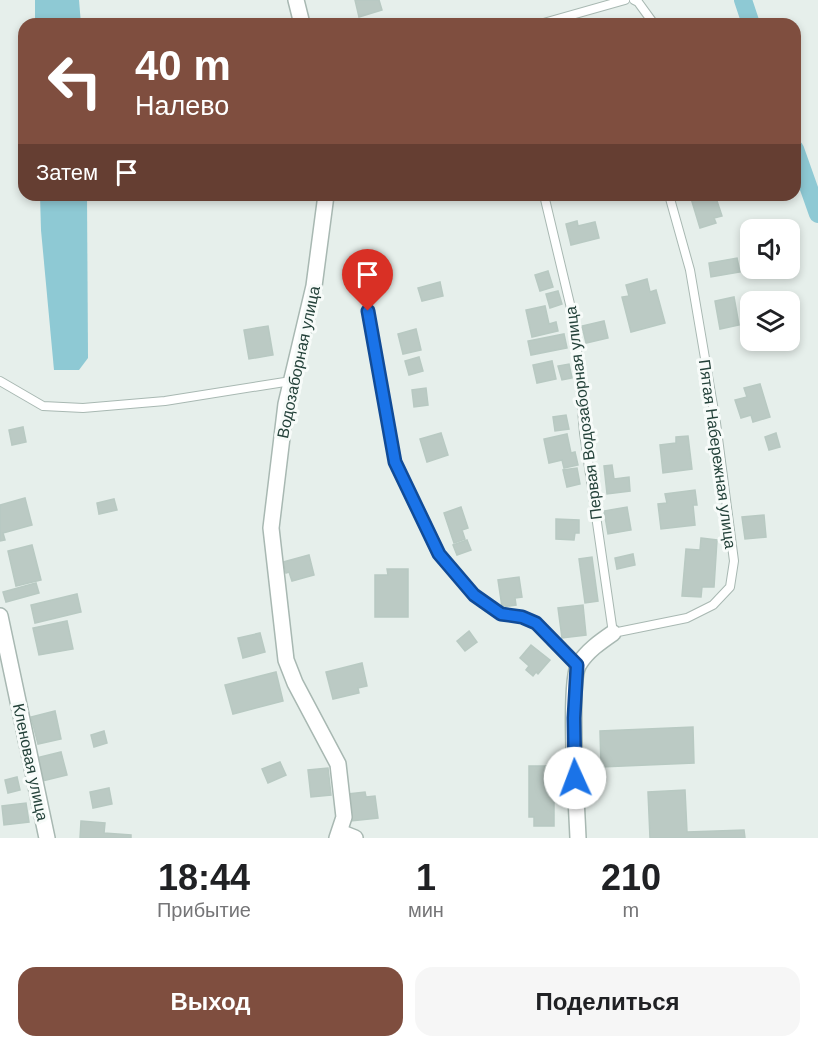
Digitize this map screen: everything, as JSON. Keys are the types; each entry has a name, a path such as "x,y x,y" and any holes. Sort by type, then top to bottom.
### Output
{"street":[{"path":"296,0 300,18"},
{"name":"Водозаборная улица","path":"325,201 314,286 286,404 271,528 286,660 295,683 338,764 344,817 339,835"},
{"name":"Кленовая улица","path":"0,616 47,838"},
{"path":"578,838 574,738 577,665 594,647 613,633"},
{"path":"339,835 355,838"}],"lane":[{"path":"561,18 625,0"},
{"path":"634,0 650,18"},
{"name":"Первая Водозаборная улица","path":"545,201 575,325 584,433 613,633"},
{"name":"Пятая Набережная улица","path":"613,633 687,618 713,605 730,586 734,561 716,423 692,282 671,201"},
{"path":"368,311 395,462 439,554 474,595 501,614 522,617 536,623 577,665"},
{"path":"0,381 42,406 83,408 165,401 291,381"}],"water":[{"path":"35,0 79,0 80,18 35,18"},
{"path":"40,201 87,201 88,358 79,370 54,370"}],"building":[{"path":"355,0 379,0 382,10 359,17"},
{"path":"692,201 717,201 722,216 714,218 716,223 700,228"},
{"path":"577,221 578,226 595,222 599,238 571,245 566,224"},
{"path":"737,258 740,272 711,277 709,263"},
{"path":"548,271 553,287 540,291 535,275"},
{"path":"647,279 650,292 656,290 665,323 631,332 622,297 629,296 626,285"},
{"path":"440,282 443,296 422,301 418,288"},
{"path":"558,291 562,304 550,308 546,294"},
{"path":"734,297 739,325 720,329 715,301"},
{"path":"545,306 549,324 556,322 558,331 532,337 526,310"},
{"path":"604,321 608,338 586,343 582,326"},
{"path":"268,326 273,355 249,359 244,330"},
{"path":"416,329 421,350 403,354 398,334"},
{"path":"564,334 567,348 531,355 528,341"},
{"path":"419,357 423,371 409,375 405,361"},
{"path":"552,361 556,379 537,383 533,365"},
{"path":"569,364 572,378 562,380 558,366"},
{"path":"760,384 770,417 753,422 751,415 741,418 735,400 747,397 744,388"},
{"path":"426,388 428,405 414,407 412,390"},
{"path":"566,415 569,429 555,431 553,417"},
{"path":"23,427 26,442 12,445 9,430"},
{"path":"441,433 448,455 427,462 420,439"},
{"path":"776,433 780,447 769,450 765,437"},
{"path":"567,434 571,453 575,452 578,465 564,468 562,460 549,463 544,439"},
{"path":"688,436 692,469 663,473 660,445 676,443 676,437"},
{"path":"612,465 614,479 629,477 630,491 607,494 604,466"},
{"path":"577,468 580,484 567,487 563,470"},
{"path":"695,490 697,505 693,505 695,525 661,529 658,504 667,503 665,494"},
{"path":"25,498 32,525 3,533 5,540 0,541 0,505"},
{"path":"114,499 117,510 99,514 97,503"},
{"path":"461,507 468,528 462,530 465,539 454,543 444,513"},
{"path":"627,507 631,530 608,534 604,511"},
{"path":"764,515 766,537 745,539 742,517"},
{"path":"556,519 579,520 579,533 575,533 574,540 556,539"},
{"path":"701,538 717,540 714,587 702,587 701,597 682,596 686,549 700,550"},
{"path":"467,540 471,550 457,555 453,545"},
{"path":"32,545 41,580 16,586 8,551"},
{"path":"633,554 635,565 617,569 615,558"},
{"path":"309,555 314,575 292,581 289,572 286,573 283,562"},
{"path":"592,557 598,601 585,603 579,559"},
{"path":"387,569 408,569 408,617 375,617 375,575 388,575"},
{"path":"519,577 522,597 515,598 516,605 502,607 498,580"},
{"path":"36,583 39,593 6,602 3,592"},
{"path":"77,594 81,612 35,623 31,605"},
{"path":"583,605 586,635 562,638 558,608"},
{"path":"67,621 73,649 39,655 33,628"},
{"path":"469,631 477,642 465,651 457,641"},
{"path":"260,633 265,652 243,658 238,638"},
{"path":"531,645 550,660 538,674 536,672 533,676 526,670 529,666 520,658"},
{"path":"362,663 367,686 358,688 359,693 333,699 326,672"},
{"path":"276,672 283,701 233,714 225,685"},
{"path":"55,711 61,739 38,744 31,717"},
{"path":"693,727 694,763 601,767 600,731"},
{"path":"104,731 107,743 94,747 91,735"},
{"path":"61,752 67,775 42,781 36,758"},
{"path":"280,762 286,775 268,783 262,769"},
{"path":"529,766 554,766 554,826 534,826 534,817 529,817"},
{"path":"328,768 331,795 311,797 308,770"},
{"path":"17,777 20,790 8,793 5,780"},
{"path":"109,788 112,804 93,808 90,792"},
{"path":"685,790 687,832 744,830 745,838 650,838 648,792"},
{"path":"365,792 366,797 375,796 378,818 351,821 348,794"},
{"path":"26,803 29,822 4,825 2,806"},
{"path":"81,821 105,823 104,833 131,835 131,838 80,838"}],"waterway":[{"path":"743,0 749,18"},
{"path":"801,166 818,214"}],"route":[{"path":"368,311 395,462 439,554 474,595 501,614 522,617 536,623 577,665 574,718 575,778"}]}
